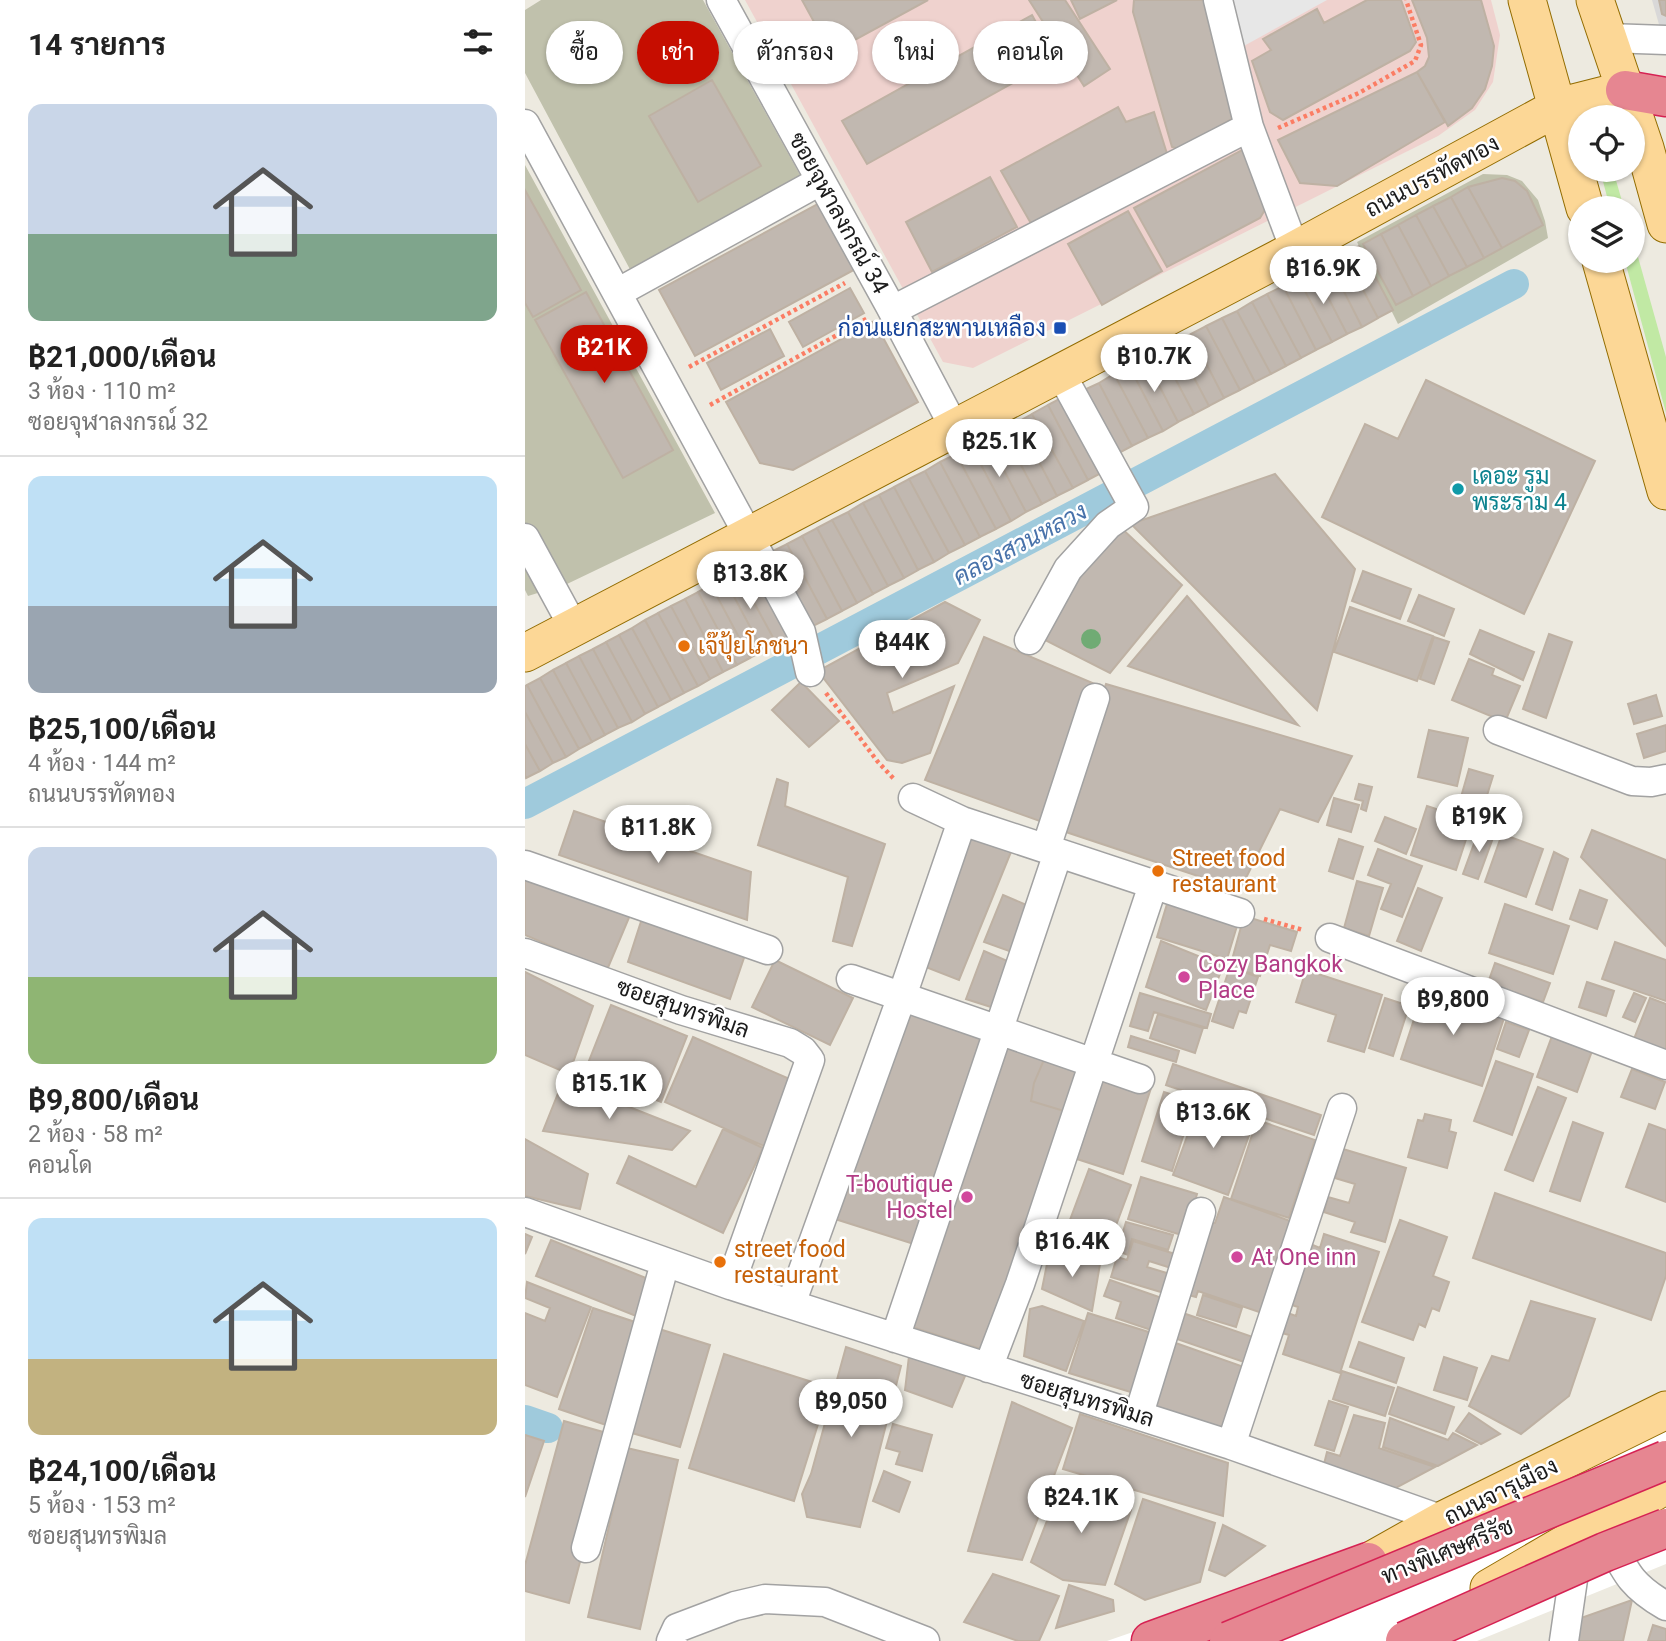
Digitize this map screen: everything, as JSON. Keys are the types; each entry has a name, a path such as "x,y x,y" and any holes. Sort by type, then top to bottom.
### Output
{"highway":[{"path":"1625,90 1666,97"},
{"name":"ทางพิเศษศรีรัช","path":"1229,1641 1666,1460"},
{"path":"1405,1641 1605,1552 1666,1528"},
{"path":"1154,1640 1368,1562"}],"main road":[{"path":"1527,0 1582,196"},
{"path":"1595,0 1663,206"},
{"name":"ถนนบรรทัดทอง","path":"525,653 1295,250 1558,107 1625,90"},
{"path":"1604,273 1666,491"},
{"name":"ถนนจารุเมือง","path":"1229,1641 1443,1520 1666,1410"},
{"path":"1396,1641 1666,1485"}],"street":[{"name":"ซอยจุฬาลงกรณ์ 34","path":"721,0 892,308 954,427"},
{"path":"1218,0 1249,127 1295,250"},
{"path":"1608,38 1666,40"},
{"path":"525,124 801,632 810,672"},
{"path":"892,308 1249,127"},
{"path":"617,293 820,181"},
{"path":"1029,640 1068,569 1108,524 1134,507 1061,372"},
{"path":"525,538 574,628"},
{"path":"895,1338 997,1031 1095,698"},
{"path":"1498,730 1632,781 1651,782 1666,779"},
{"path":"913,798 962,821 1240,913"},
{"path":"791,1304 962,821"},
{"path":"525,865 768,950"},
{"path":"988,1368 1020,1284 1153,886"},
{"path":"1330,938 1666,1065"},
{"name":"ซอยสุนทรพิมล","path":"525,953 681,1010 790,1043 803,1051 810,1060 730,1285"},
{"path":"851,979 1140,1079"},
{"path":"1231,1445 1342,1108"},
{"name":"ซอยสุนทรพิมล","path":"525,1212 730,1285 1139,1414 1443,1520"},
{"path":"1139,1414 1201,1212"},
{"path":"586,1548 665,1263"},
{"path":"1590,1529 1629,1578 1646,1595 1666,1606"},
{"path":"1564,1641 1590,1529"},
{"path":"671,1641 677,1628 735,1606 765,1599 825,1602 925,1641"}],"path":[{"path":"1249,127 1280,128 1359,93 1415,61 1421,45 1406,0"},
{"path":"663,381 870,270"},
{"path":"684,419 892,308"},
{"path":"810,672 878,762 913,798"},
{"path":"1240,913 1330,938"}],"shaded area":[{"path":"541,0 703,0 715,21 637,21 637,84 719,84 719,29 733,54 733,84 750,84 804,182 633,275 525,73 525,10"},
{"path":"745,0 1491,0 1500,35 1493,82 1475,110 1438,136 973,368 943,362 791,84 858,84 858,21 756,21"},
{"path":"1228,0 1327,0 1242,47"},
{"path":"1652,0 1666,0 1666,50 1660,28"},
{"path":"525,165 715,513 567,584 528,596 525,590"},
{"path":"1483,174 1507,175 1522,181 1538,200 1548,238 1398,324 1357,242"}],"green space":[{"path":"1603,182 1616,182 1621,196 1607,196"},
{"path":"1628,273 1643,273 1666,357 1666,413"}],"pier":[{"path":"1666,1432 1666,1564 1477,1641 1107,1641 1363,1552"}],"building":[{"path":"802,0 928,0 890,21 872,21 872,31 858,38 858,21 813,21"},
{"path":"1029,0 1065,0 1079,21 1042,21"},
{"path":"1071,0 1117,0 1080,19"},
{"path":"1134,0 1205,0 1240,114 1180,149 1172,147 1133,12"},
{"path":"1367,0 1401,0 1416,42 1410,51 1283,120 1270,112 1252,61 1271,50 1263,39 1317,9 1324,23"},
{"path":"1412,0 1481,0 1494,46 1492,66 1485,89 1472,108 1448,126 1417,72 1425,66 1429,57 1427,38"},
{"path":"1659,0 1666,0 1666,16 1662,14"},
{"path":"1032,15 1035,21 1021,21"},
{"path":"1088,35 1110,69 1088,83"},
{"path":"973,48 973,84 1011,84 867,164 842,121 908,84 959,84 959,56"},
{"path":"1417,72 1445,122 1337,186 1300,183 1278,140"},
{"path":"705,84 714,84 761,166 698,202 649,116"},
{"path":"1118,107 1126,122 1154,112 1168,157 1033,227 1001,171"},
{"path":"1242,150 1269,203 1260,218 1167,267 1134,208"},
{"path":"990,177 1017,227 932,272 906,222"},
{"path":"1502,178 1515,181 1527,191 1543,225 1502,248 1468,187"},
{"path":"1468,187 1502,248 1484,258 1451,197"},
{"path":"525,190 581,290 533,317 525,303"},
{"path":"1451,197 1484,258 1467,267 1433,206"},
{"path":"825,200 861,266 695,356 659,290"},
{"path":"1433,206 1467,267 1449,276 1416,215"},
{"path":"1128,211 1162,271 1102,305 1068,244"},
{"path":"1416,215 1449,276 1431,286 1398,225"},
{"path":"1398,225 1431,286 1413,296 1381,234"},
{"path":"1381,234 1413,296 1396,305 1363,244"},
{"path":"1359,246 1393,310 1378,318 1344,254"},
{"path":"1344,254 1378,318 1362,327 1329,262"},
{"path":"1329,262 1362,327 1347,334 1314,270"},
{"path":"1314,270 1347,334 1332,342 1298,278"},
{"path":"1298,278 1332,342 1316,350 1283,286"},
{"path":"1283,286 1316,350 1301,358 1267,294"},
{"path":"850,288 864,313 803,347 789,322"},
{"path":"586,292 673,450 623,478 535,320"},
{"path":"1267,294 1301,358 1286,366 1252,302"},
{"path":"1252,302 1286,366 1271,374 1237,311"},
{"path":"1237,311 1271,374 1255,382 1222,318"},
{"path":"1222,318 1255,382 1240,390 1206,326"},
{"path":"874,321 918,402 793,470 760,463 726,402"},
{"path":"1206,326 1240,390 1224,398 1191,334"},
{"path":"770,329 784,356 721,390 707,363"},
{"path":"1191,334 1224,398 1209,406 1175,342"},
{"path":"1175,342 1209,406 1194,414 1160,350"},
{"path":"1160,350 1194,414 1178,422 1145,358"},
{"path":"1145,358 1178,422 1163,431 1129,366"},
{"path":"1129,366 1163,431 1148,438 1114,374"},
{"path":"1114,374 1148,438 1132,446 1099,383"},
{"name":"เดอะ รูม พระราม 4","path":"1426,380 1595,461 1524,614 1322,517 1365,424 1398,439"},
{"path":"1099,383 1132,446 1117,454 1084,390"},
{"path":"1063,397 1103,472 1088,480 1048,405"},
{"path":"1048,405 1088,480 1073,488 1032,414"},
{"path":"1032,414 1073,488 1057,496 1018,422"},
{"path":"1018,422 1057,496 1042,504 1002,430"},
{"path":"1002,430 1042,504 1026,512 987,438"},
{"path":"987,438 1026,512 1011,521 971,446"},
{"path":"971,446 1011,521 996,529 956,454"},
{"path":"956,454 996,529 980,537 940,462"},
{"path":"940,462 980,537 965,545 925,471"},
{"path":"925,471 965,545 949,553 909,479"},
{"path":"1275,474 1355,569 1317,710 1131,524"},
{"path":"909,479 949,553 934,562 894,487"},
{"path":"894,487 934,562 918,570 879,495"},
{"path":"879,495 918,570 904,578 863,503"},
{"path":"863,503 904,578 888,586 848,512"},
{"path":"848,512 888,586 873,594 832,520"},
{"path":"832,520 873,594 857,603 817,528"},
{"path":"1118,525 1182,585 1110,673 1037,636"},
{"path":"817,528 857,603 842,611 802,536"},
{"path":"802,536 842,611 827,619 787,544"},
{"path":"787,544 827,619 811,627 771,552"},
{"path":"750,563 789,637 776,643 737,571"},
{"path":"737,571 776,643 763,651 724,578"},
{"path":"1363,571 1411,589 1400,619 1352,601"},
{"path":"724,578 763,651 750,658 711,585"},
{"path":"711,585 750,658 737,665 698,592"},
{"path":"698,592 737,665 723,672 685,599"},
{"path":"1419,595 1454,609 1444,636 1408,621"},
{"path":"1187,596 1298,725 1128,666"},
{"path":"685,599 723,672 710,679 671,606"},
{"path":"945,602 980,620 958,663 887,693 893,713 954,686 930,753 902,763 887,760 818,671"},
{"name":"เจ๊ปุ้ยโภชนา","path":"671,606 710,679 698,686 658,613"},
{"path":"1350,607 1433,636 1417,681 1334,652"},
{"path":"658,613 698,686 684,693 645,620"},
{"path":"645,620 684,693 671,700 632,628"},
{"path":"632,628 671,700 658,707 619,635"},
{"path":"1480,630 1534,652 1523,680 1470,654"},
{"path":"1549,634 1572,642 1546,718 1523,709"},
{"path":"619,635 658,707 645,714 606,642"},
{"path":"984,637 1095,684 1051,825 925,780"},
{"path":"1434,637 1449,642 1434,684 1420,679"},
{"path":"606,642 645,714 632,722 593,649"},
{"path":"593,649 632,722 618,728 579,656"},
{"path":"579,656 618,728 605,735 566,663"},
{"path":"1469,659 1494,669 1492,675 1520,686 1505,722 1452,700"},
{"path":"566,663 605,735 592,742 553,670"},
{"path":"553,670 592,742 579,749 540,678"},
{"path":"540,678 579,749 566,757 527,685"},
{"path":"801,682 839,721 809,747 772,710"},
{"path":"1106,684 1352,756 1318,822 1280,809 1240,890 1057,829"},
{"path":"527,685 566,757 553,763 525,712"},
{"path":"1656,695 1662,716 1634,724 1628,704"},
{"path":"525,712 553,763 540,771 525,744"},
{"path":"1666,725 1666,751 1644,758 1637,734"},
{"path":"1429,730 1468,738 1457,786 1418,777"},
{"path":"525,744 540,771 526,778 525,775"},
{"path":"1469,769 1493,776 1484,805 1461,797"},
{"path":"777,779 788,783 785,806 885,844 852,946 833,941 848,877 758,845"},
{"path":"1359,784 1372,787 1366,811 1361,809 1363,801 1355,799"},
{"path":"1334,798 1359,805 1351,832 1327,825"},
{"path":"1427,806 1472,821 1456,870 1411,855"},
{"path":"574,811 751,872 747,920 559,855"},
{"path":"1385,817 1416,829 1406,854 1375,841"},
{"path":"970,830 1013,847 959,980 923,966"},
{"path":"1479,830 1494,835 1478,879 1463,874"},
{"path":"1592,830 1666,860 1666,946 1581,857"},
{"path":"1502,834 1543,849 1526,897 1485,882"},
{"path":"1339,839 1363,847 1353,879 1329,871"},
{"path":"1378,849 1422,866 1402,917 1381,909 1391,884 1368,875"},
{"path":"1554,852 1568,859 1552,910 1536,904"},
{"path":"525,871 633,908 607,970 525,935"},
{"path":"1357,881 1383,888 1369,936 1344,928"},
{"path":"1418,888 1442,898 1421,951 1397,941"},
{"path":"1580,890 1607,900 1597,929 1570,919"},
{"path":"1170,894 1240,916 1227,959 1157,937"},
{"path":"1003,895 1029,906 1012,952 984,942"},
{"path":"1505,904 1569,926 1553,974 1489,953"},
{"path":"645,909 748,946 730,999 628,962"},
{"path":"1244,916 1297,932 1291,951 1270,945 1260,976 1230,967"},
{"name":"Cozy Bangkok Place","path":"1161,941 1223,966 1206,1010 1146,987"},
{"path":"1615,942 1666,960 1666,1001 1602,979"},
{"path":"984,951 1012,963 994,1008 966,999"},
{"path":"775,960 853,998 830,1045 752,1007"},
{"path":"1495,963 1550,983 1543,1002 1488,983"},
{"path":"1230,967 1258,977 1246,1013 1239,1011 1233,1028 1212,1021"},
{"path":"1306,970 1382,995 1364,1052 1328,1041 1336,1015 1296,1002"},
{"path":"525,972 593,1006 569,1074 525,1055"},
{"path":"1587,982 1614,991 1606,1016 1579,1007"},
{"path":"1424,989 1505,1015 1482,1086 1401,1059"},
{"path":"1140,993 1211,1014 1207,1028 1154,1012 1148,1031 1130,1026"},
{"path":"1634,993 1646,998 1635,1022 1623,1017"},
{"path":"1385,998 1409,1006 1393,1056 1369,1048"},
{"path":"1650,998 1666,1004 1666,1052 1634,1039"},
{"path":"902,1000 986,1027 917,1245 832,1218"},
{"path":"611,1005 687,1036 661,1102 585,1071"},
{"path":"1158,1014 1203,1028 1195,1053 1150,1038"},
{"path":"1506,1022 1529,1030 1519,1057 1497,1049"},
{"path":"1131,1036 1179,1051 1176,1062 1128,1047"},
{"path":"1552,1036 1592,1051 1577,1092 1537,1077"},
{"path":"693,1037 792,1080 764,1146 665,1102"},
{"path":"1005,1042 1083,1068 984,1350 912,1327"},
{"path":"1050,1054 1083,1068 1064,1111 1031,1101 1034,1083 1043,1062"},
{"path":"1496,1061 1533,1074 1512,1135 1474,1121"},
{"path":"1173,1064 1321,1115 1314,1135 1166,1085"},
{"path":"1632,1069 1665,1082 1655,1109 1621,1097"},
{"path":"1105,1071 1151,1088 1123,1174 1077,1159"},
{"path":"563,1081 690,1131 672,1150 543,1131"},
{"path":"1538,1087 1566,1098 1533,1181 1505,1170"},
{"path":"1164,1092 1194,1102 1172,1171 1142,1161"},
{"path":"1199,1104 1253,1124 1228,1195 1173,1175"},
{"path":"1425,1114 1451,1120 1449,1131 1456,1133 1447,1168 1408,1157 1418,1120 1423,1121"},
{"path":"1257,1120 1315,1140 1289,1218 1231,1199"},
{"path":"1573,1122 1603,1133 1580,1201 1550,1191"},
{"path":"1649,1124 1666,1130 1666,1202 1626,1187"},
{"path":"723,1129 763,1148 723,1233 617,1183 629,1156 696,1187"},
{"path":"525,1139 588,1174 580,1209 525,1196"},
{"path":"1343,1149 1406,1168 1385,1242 1351,1232 1355,1222 1324,1212 1328,1197 1349,1203 1355,1184 1335,1178"},
{"path":"1089,1169 1131,1185 1106,1252 1064,1236"},
{"path":"1141,1177 1197,1194 1185,1236 1128,1219"},
{"path":"1495,1193 1666,1253 1666,1276 1651,1320 1473,1258"},
{"name":"At One inn","path":"1224,1197 1293,1222 1262,1313 1198,1291 1196,1297 1181,1293 1205,1223 1215,1223"},
{"path":"1400,1220 1447,1237 1433,1276 1449,1282 1439,1311 1432,1308 1425,1327 1419,1324 1413,1340 1362,1322"},
{"path":"1126,1222 1173,1235 1168,1250 1132,1239 1128,1255 1117,1251"},
{"path":"525,1234 532,1237 525,1254"},
{"path":"1324,1234 1379,1252 1340,1373 1283,1354 1289,1335 1275,1331 1282,1311 1296,1316 1298,1307 1289,1304 1308,1243 1320,1248"},
{"path":"551,1240 651,1280 636,1316 536,1276"},
{"path":"1133,1241 1175,1254 1171,1268 1149,1261 1147,1267 1170,1274 1164,1293 1111,1277 1117,1257 1127,1260"},
{"path":"1050,1249 1100,1264 1092,1311 1042,1289"},
{"path":"1110,1280 1165,1299 1154,1331 1116,1318 1121,1302 1104,1296"},
{"path":"527,1282 591,1307 557,1397 525,1385 525,1313 545,1321 550,1308 525,1298"},
{"path":"1203,1295 1242,1308 1236,1327 1197,1315"},
{"path":"1531,1301 1595,1319 1569,1396 1521,1434 1469,1406 1492,1356 1509,1361"},
{"path":"1042,1306 1084,1321 1066,1371 1024,1356 1030,1309"},
{"path":"593,1308 641,1324 606,1425 559,1409"},
{"path":"1180,1312 1253,1337 1244,1362 1171,1337"},
{"path":"1088,1313 1155,1334 1137,1394 1069,1373"},
{"path":"656,1328 710,1345 680,1447 625,1431"},
{"path":"1170,1341 1244,1367 1222,1430 1148,1404"},
{"path":"1359,1342 1404,1358 1396,1383 1350,1367"},
{"path":"846,1347 901,1366 860,1527 807,1517 802,1494 811,1474"},
{"path":"724,1354 812,1382 803,1412 819,1421 794,1501 689,1468"},
{"path":"909,1356 965,1376 952,1407 905,1390"},
{"path":"1444,1357 1477,1368 1467,1400 1434,1390"},
{"path":"1342,1371 1394,1388 1385,1416 1333,1399"},
{"path":"1398,1387 1454,1407 1445,1434 1389,1414"},
{"path":"1329,1401 1348,1407 1334,1451 1315,1445"},
{"path":"1012,1402 1072,1428 1022,1560 968,1551"},
{"path":"1469,1413 1500,1434 1481,1444 1456,1431"},
{"path":"1080,1414 1228,1463 1223,1516 1063,1469"},
{"path":"1354,1415 1385,1423 1379,1448 1435,1467 1392,1490 1323,1468 1327,1452 1340,1456"},
{"path":"1390,1418 1448,1440 1453,1433 1477,1445 1438,1466 1383,1447"},
{"path":"564,1421 614,1435 569,1603 525,1591 525,1565"},
{"path":"893,1424 932,1435 922,1471 896,1464 900,1452 886,1448"},
{"path":"525,1435 544,1441 525,1497"},
{"path":"627,1448 678,1460 640,1629 588,1617"},
{"path":"884,1471 910,1482 899,1512 873,1501"},
{"path":"1064,1477 1131,1510 1105,1585 1063,1580 1031,1562"},
{"path":"1143,1499 1215,1523 1200,1582 1145,1600 1115,1584"},
{"path":"1223,1525 1265,1546 1225,1576 1209,1570"},
{"path":"993,1574 1059,1596 1039,1641 1018,1641 964,1622"},
{"path":"1069,1585 1113,1600 1114,1611 1056,1628"},
{"path":"1632,1600 1623,1641 1574,1641 1581,1618"},
{"path":"1653,1625 1666,1629 1666,1641 1648,1641"}],"waterway":[{"name":"คลองสวนหลวง","path":"525,804 1514,284"},
{"path":"525,1420 548,1428"}],"place":[{"name":"ก่อนแยกสะพานเหลือง","path":"1060,328"},
{"name":"เดอะ รูม พระราม 4","path":"1458,489"},
{"name":"เจ๊ปุ้ยโภชนา","path":"684,646"},
{"name":"Street food restaurant","path":"1158,871"},
{"name":"Cozy Bangkok Place","path":"1184,977"},
{"name":"T-boutique Hostel","path":"967,1197"},
{"name":"At One inn","path":"1237,1257"},
{"name":"street food restaurant","path":"720,1262"}]}
